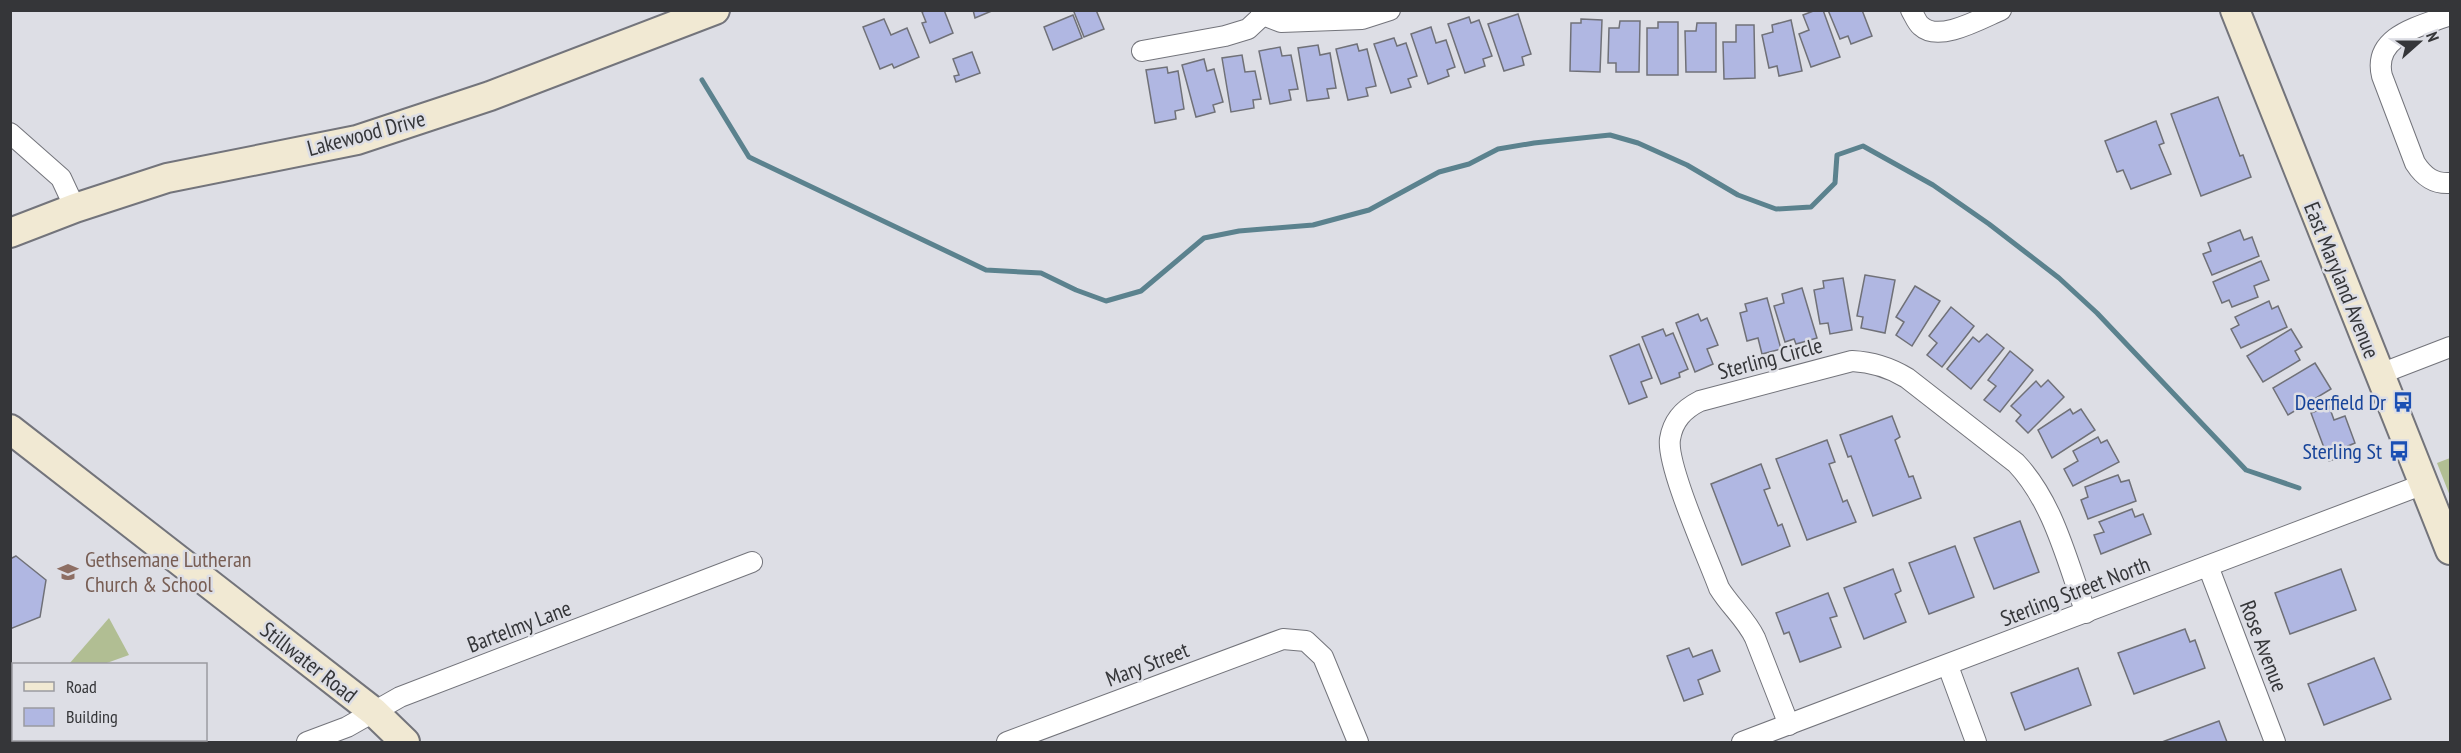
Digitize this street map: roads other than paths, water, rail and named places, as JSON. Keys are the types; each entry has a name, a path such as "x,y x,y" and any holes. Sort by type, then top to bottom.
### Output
{"street":[{"name":"Lakewood Drive","path":"10,233 75,208 166,178 357,140 490,96 715,10"},
{"path":"1142,51 1225,36 1248,29 1262,13 1281,22 1362,19 1390,10"},
{"path":"1911,10 1922,27 1936,32 1950,31 2001,10"},
{"name":"East Maryland Avenue","path":"2235,10 2451,550"},
{"path":"2451,15 2391,40 2380,60 2382,76 2421,172 2430,180 2451,183"},
{"path":"10,133 61,177 75,208"},
{"path":"2380,374 2451,347"},
{"name":"Sterling Circle","path":"1789,725 1749,626 1719,588 1671,461 1670,438 1674,426 1681,413 1700,401 1852,362 1867,362 1895,370 2007,456 2027,475 2048,509 2086,613"},
{"name":"Stillwater Road","path":"10,429 374,712 405,742"},
{"name":"Sterling Street North","path":"1742,742 1948,666 2424,484"},
{"name":"Bartelmy Lane","path":"307,742 347,728 400,697 752,562"},
{"name":"Rose Avenue","path":"2208,566 2275,742"},
{"name":"Mary Street","path":"1007,742 1283,639 1306,641 1323,657 1358,742"},
{"path":"1948,666 1976,742"}],"waterway":[{"path":"702,80 749,157 986,270 1041,273 1106,301 1141,291 1204,238 1239,231 1313,225 1369,210 1439,172 1469,164 1498,149 1610,135 1638,143 1687,165 1738,195 1776,209 1811,207 1835,183 1837,155 1863,146 1933,185 1989,224 2059,278 2097,313 2246,470 2299,488"}],"place":[{"name":"Deerfield Dr","path":"2403,402"},
{"name":"Sterling St","path":"2399,451"},
{"name":"Gethsemane Lutheran Church & School","path":"68,572"}]}
